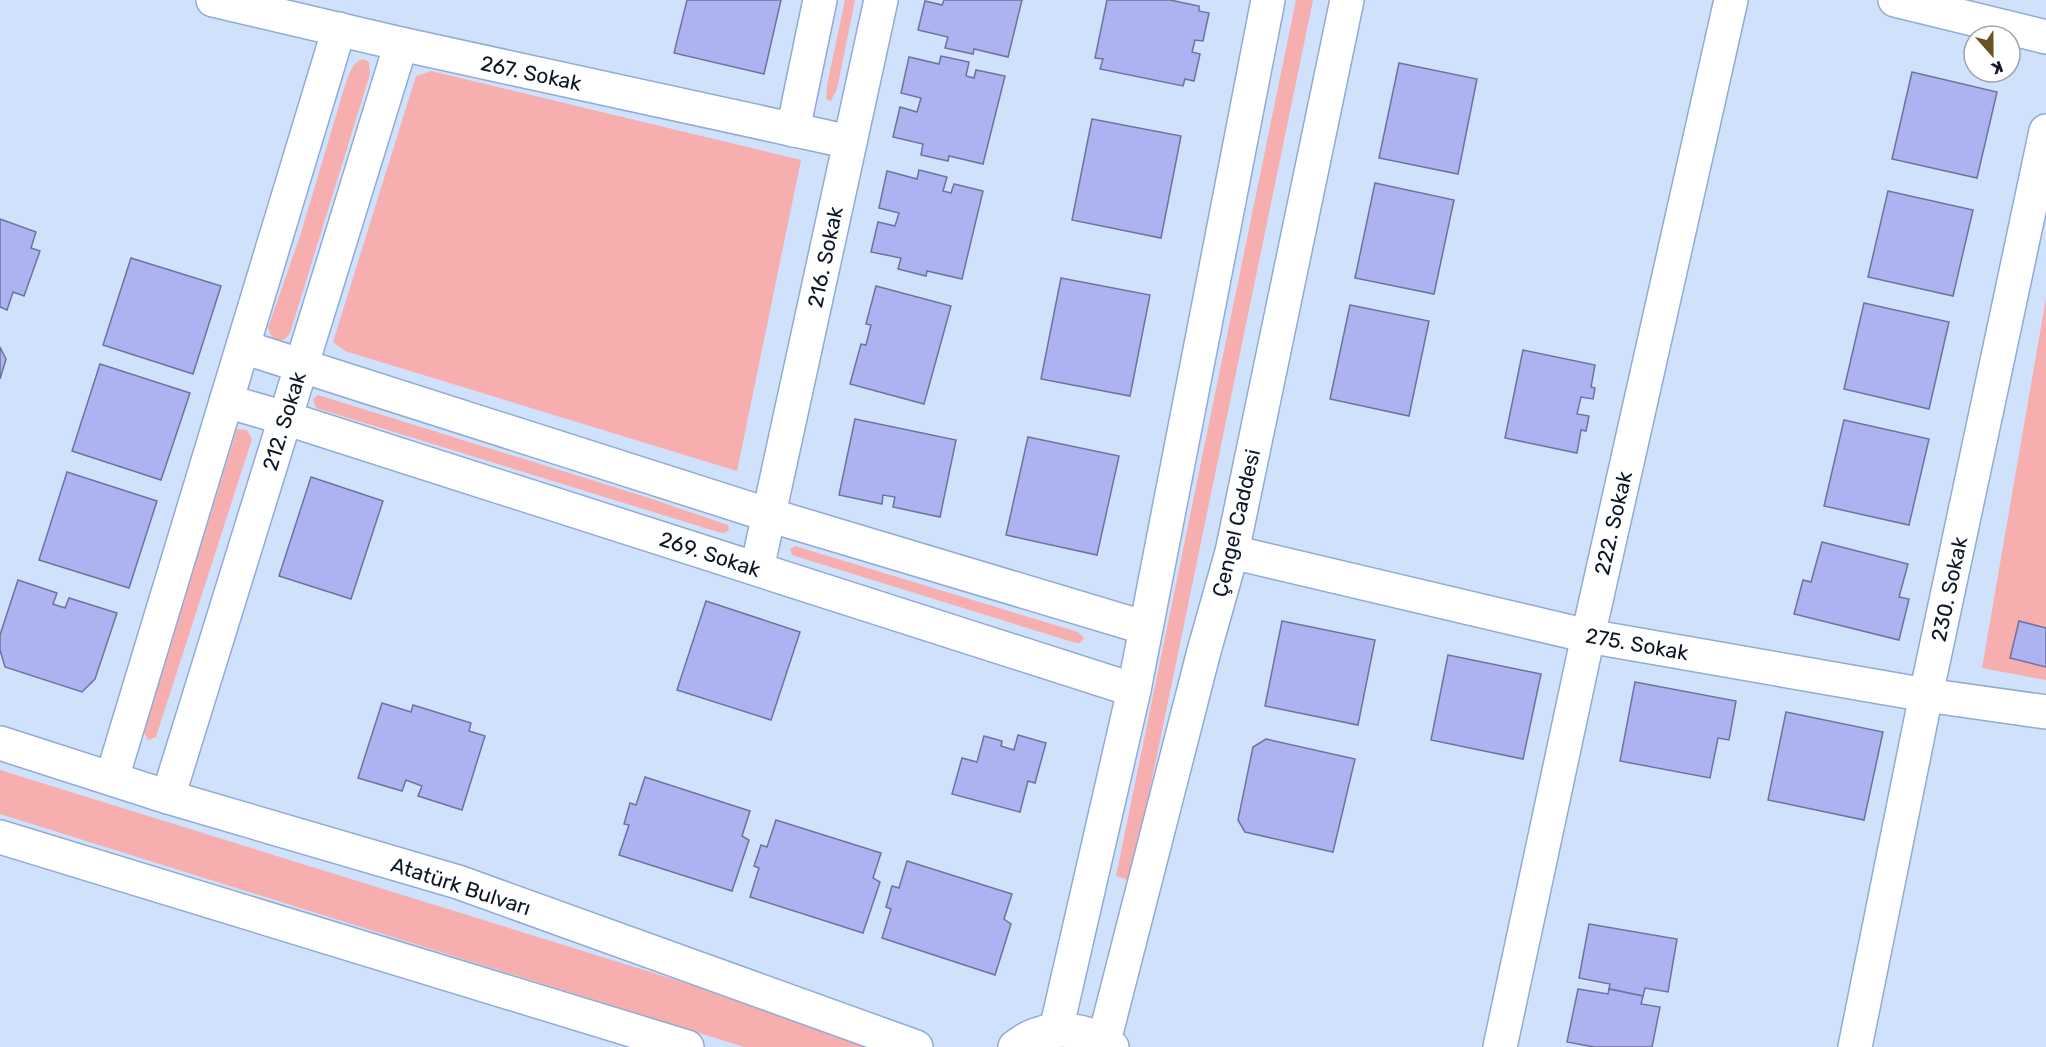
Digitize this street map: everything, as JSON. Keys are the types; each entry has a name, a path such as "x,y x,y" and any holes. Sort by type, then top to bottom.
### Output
{"street":[{"name":"267. Sokak","path":"213,0 401,44 850,142"},
{"path":"793,130 820,0"},
{"name":"216. Sokak","path":"757,569 881,0"},
{"path":"1056,1030 1134,690 1268,0"},
{"name":"Çengel Caddesi","path":"1108,1044 1204,651 1232,552 1347,0"},
{"name":"222. Sokak","path":"1500,1047 1588,636 1731,0"},
{"path":"1895,0 1985,11 2046,37"},
{"path":"112,778 339,29"},
{"name":"212. Sokak","path":"168,797 401,44"},
{"name":"230. Sokak","path":"1855,1047 1926,695 2046,132"},
{"path":"243,347 770,514 1146,628"},
{"name":"269. Sokak","path":"226,401 1134,690"},
{"name":"275. Sokak","path":"1232,552 1588,636 1926,695 2046,712"},
{"name":"Atatürk Bulvarı","path":"0,743 168,797 458,882 916,1047"},
{"path":"0,837 687,1047"},
{"path":"1015,1047 1031,1036 1056,1030 1081,1032 1108,1044"}],"shaded area":[{"path":"845,0 855,0 837,89 831,101 826,99 827,85"},
{"path":"1296,0 1313,0 1131,881 1116,876"},
{"path":"363,59 369,62 370,74 290,333 285,339 276,341 268,328 300,236 347,79 355,64"},
{"path":"431,71 801,160 737,471 345,351 333,342 416,76"},
{"path":"2046,298 2046,680 1982,668"},
{"path":"318,395 646,497 728,525 729,530 724,533 718,532 316,408 313,399"},
{"path":"237,429 247,430 252,439 156,737 148,740 144,732"},
{"path":"795,546 1078,632 1084,638 1080,643 1076,643 792,555 790,549"},
{"path":"0,770 892,1047 744,1047 0,814"}],"building":[{"path":"687,0 781,0 764,74 674,53"},
{"path":"944,0 1022,0 1008,57 974,49 973,54 945,48 948,37 918,30 925,1 942,5"},
{"path":"1107,0 1170,0 1199,6 1199,11 1209,13 1203,41 1195,40 1192,52 1200,54 1194,81 1185,79 1183,86 1100,69 1103,59 1095,58"},
{"path":"941,56 969,62 966,76 974,78 976,70 1005,76 983,164 949,156 948,161 921,155 923,144 893,137 900,107 917,112 921,98 901,93 909,57 939,64"},
{"path":"1399,63 1477,79 1458,174 1379,158"},
{"path":"1912,72 1997,92 1977,178 1892,159"},
{"path":"1092,119 1181,136 1161,238 1072,220"},
{"path":"919,170 947,177 943,191 951,193 954,184 983,191 962,279 927,271 926,276 898,269 901,258 871,252 878,222 895,226 899,213 879,208 887,171 917,179"},
{"path":"1375,183 1454,200 1434,294 1355,278"},
{"path":"1888,191 1973,210 1953,296 1868,277"},
{"path":"0,219 36,232 31,248 40,251 24,296 13,292 7,310 0,307"},
{"path":"131,258 221,286 193,374 103,345"},
{"path":"1061,278 1150,295 1130,396 1041,379"},
{"path":"876,286 951,306 924,404 850,384 861,344 866,345 871,325 866,324"},
{"path":"1864,303 1949,322 1929,409 1844,389"},
{"path":"1350,305 1429,321 1409,416 1330,399"},
{"path":"0,347 6,359 0,379"},
{"path":"1523,350 1595,365 1591,387 1595,388 1593,399 1581,397 1577,414 1589,416 1586,431 1581,430 1577,453 1505,438"},
{"path":"100,364 190,393 161,480 72,451"},
{"path":"855,419 956,440 940,517 893,507 895,497 883,495 882,504 839,495"},
{"path":"1844,420 1929,439 1909,525 1824,506"},
{"path":"1028,437 1119,456 1097,555 1006,535"},
{"path":"67,472 157,501 129,588 39,560"},
{"path":"311,477 383,501 351,599 279,576"},
{"path":"1822,542 1908,564 1899,597 1909,599 1899,640 1794,614 1803,580 1811,582"},
{"path":"18,580 57,593 53,604 65,608 69,598 117,613 95,679 82,692 5,667 0,650 0,635"},
{"path":"706,601 800,632 771,720 677,690"},
{"path":"1282,621 1375,640 1358,725 1265,706"},
{"path":"2019,621 2046,628 2046,667 2010,658"},
{"path":"1448,655 1541,674 1523,759 1431,740"},
{"path":"1635,682 1736,701 1729,740 1718,738 1710,778 1620,761"},
{"path":"382,703 411,712 413,705 471,723 469,731 485,736 462,810 418,796 422,786 406,780 402,791 358,778"},
{"path":"1786,712 1883,732 1864,820 1768,800"},
{"path":"1018,735 1046,743 1035,783 1028,781 1020,812 952,794 962,758 977,762 984,736 1002,741 1001,746 1014,750"},
{"path":"1266,739 1355,759 1333,852 1245,832 1238,820 1253,747"},
{"path":"645,777 750,811 742,836 749,840 732,891 619,855 629,825 624,824 630,803 636,805"},
{"path":"776,820 881,853 873,878 880,882 863,933 750,897 759,868 754,866 761,845 767,847"},
{"path":"907,861 1012,894 1004,919 1011,924 995,975 882,938 891,909 886,907 892,886 899,888"},
{"path":"1589,924 1677,939 1668,992 1645,988 1643,996 1609,989 1610,984 1579,978"},
{"path":"1578,989 1608,994 1609,989 1643,996 1641,1004 1660,1007 1652,1047 1594,1047 1567,1042"}]}
